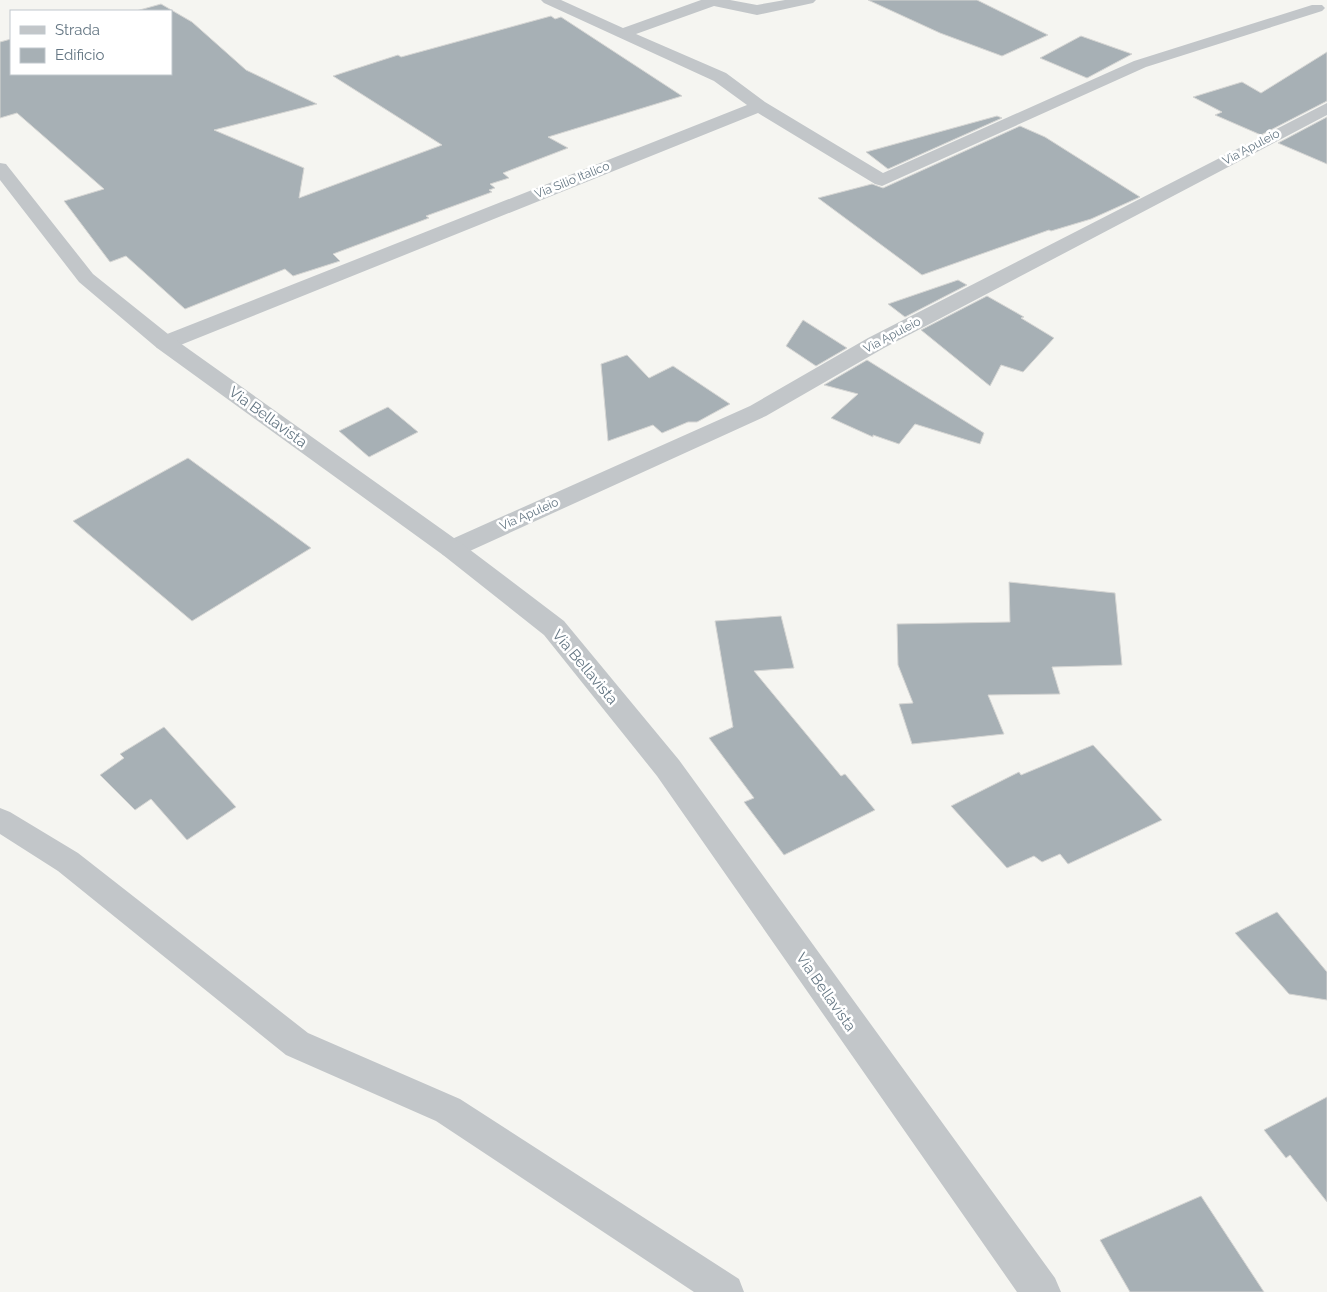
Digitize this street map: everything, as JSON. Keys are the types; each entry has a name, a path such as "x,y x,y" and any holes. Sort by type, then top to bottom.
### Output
{"street":[{"path":"549,0 720,77 759,106 882,180 1140,64 1316,8"},
{"path":"623,33 714,1 757,10 808,0"},
{"name":"Via Silio Italico","path":"165,343 759,106"},
{"name":"Via Apuleio","path":"452,549 758,411 876,343 1327,108"},
{"name":"Via Bellavista","path":"0,168 86,278 165,343 452,549 554,628 668,768 1041,1292"}],"lane":[{"path":"0,820 68,862 298,1044 448,1110 726,1292"}],"building":[{"path":"868,0 977,0 1048,35 1002,56 940,33"},
{"path":"161,4 171,10 140,10"},
{"path":"172,10 192,22 246,70 317,104 214,130 304,168 299,198 442,145 333,76 398,55 401,57 551,16 555,19 561,17 682,96 548,137 568,148 503,173 509,178 490,184 495,188 489,190 492,192 426,216 429,218 333,254 340,261 293,276 285,269 185,309 126,256 110,262 64,201 104,189 17,113 0,118 0,42 10,39 10,75 172,75"},
{"path":"1081,36 1132,54 1087,78 1040,58"},
{"path":"1327,52 1327,101 1261,135 1215,115 1222,112 1193,97 1242,82 1261,93"},
{"path":"997,116 1002,118 888,169 866,152"},
{"path":"1327,117 1327,164 1278,143"},
{"path":"1020,126 1045,137 1140,197 1091,219 1049,230 922,275 818,198 872,184 883,188"},
{"path":"958,280 967,285 905,317 888,304"},
{"path":"987,296 1024,317 1021,318 1054,338 1023,372 1001,365 990,386 921,330"},
{"path":"803,320 847,348 816,366 786,346"},
{"path":"627,355 649,378 673,366 730,404 697,422 688,422 662,433 653,425 608,441 601,364"},
{"path":"867,360 984,433 980,444 915,424 899,444 873,435 873,437 831,418 858,394 824,385"},
{"path":"388,407 418,432 369,457 339,431"},
{"path":"188,458 311,548 192,621 73,521"},
{"path":"1009,582 1115,593 1122,665 1052,667 1060,694 988,695 1004,734 912,744 899,704 913,703 898,665 897,624 1010,622"},
{"path":"781,616 794,668 754,671 841,776 845,774 875,810 784,855 744,802 754,798 709,738 733,727 715,621"},
{"path":"164,727 236,807 187,840 151,799 135,810 100,775 124,758 120,754"},
{"path":"1093,745 1162,820 1068,864 1060,854 1042,862 1034,856 1007,868 951,806 1019,772 1021,775"},
{"path":"1277,912 1327,972 1327,1000 1289,994 1235,933"},
{"path":"1327,1097 1327,1202 1290,1155 1286,1158 1264,1130"},
{"path":"1201,1196 1264,1292 1130,1292 1100,1240"}]}
